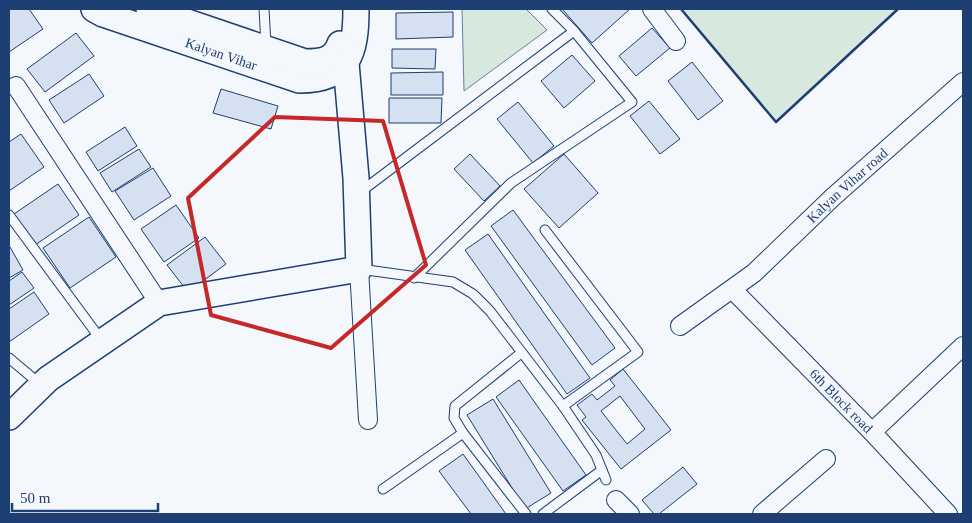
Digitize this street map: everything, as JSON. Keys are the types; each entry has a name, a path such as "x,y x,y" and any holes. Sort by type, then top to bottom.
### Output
{"street":[{"name":"Kalyan Vihar","path":"94,9 103,14 299,80 316,80 335,74 339,60"},
{"path":"149,9 191,20 266,50 305,62 324,62 339,60 354,41 356,9"},
{"path":"341,9 339,60 357,194 359,269 368,420"},
{"path":"652,9 676,41"},
{"name":"Kalyan Vihar road","path":"680,326 754,274 833,197 963,82"},
{"path":"16,86 159,303"},
{"path":"9,417 41,385 159,303 359,269"},
{"name":"6th Block road","path":"733,290 872,432 948,514"},
{"path":"872,432 963,346"},
{"path":"762,514 826,460"},
{"path":"616,500 630,514"}],"lane":[{"path":"264,9 266,50"},
{"path":"414,278 511,183 632,102 574,31 552,9"},
{"path":"357,194 392,170 574,31"},
{"path":"9,215 103,342"},
{"path":"545,230 638,352 563,406"},
{"path":"359,269 453,282 473,294 490,311 563,406 596,455 606,480"},
{"path":"521,352 455,406 454,418 463,434 526,514"},
{"path":"9,358 41,385"},
{"path":"383,489 463,434"},
{"path":"543,514 602,470"}],"highlighted area":[{"path":"275,117 383,121 426,265 331,348 211,315 188,198"}],"shaded area":[{"path":"462,9 526,9 547,30 464,91"},
{"path":"681,9 898,9 776,122"}],"building":[{"path":"9,9 29,9 43,29 9,52"},
{"path":"630,9 592,43 563,10"},
{"path":"453,12 453,37 396,39 396,13"},
{"path":"652,28 670,48 636,76 619,56"},
{"path":"76,33 94,56 45,92 27,69"},
{"path":"392,49 436,49 435,69 392,68"},
{"path":"572,55 595,81 564,108 541,81"},
{"path":"692,62 723,101 698,120 668,81"},
{"path":"443,72 443,95 391,95 391,73"},
{"path":"89,74 104,96 64,123 49,100"},
{"path":"221,89 278,106 271,129 213,113"},
{"path":"389,98 442,98 441,123 389,123"},
{"path":"649,101 680,139 660,154 630,116"},
{"path":"518,102 554,146 533,163 497,119"},
{"path":"125,127 137,146 98,171 86,152"},
{"path":"21,134 44,167 9,191 9,142"},
{"path":"139,149 151,167 112,192 100,173"},
{"path":"470,154 500,186 484,201 454,169"},
{"path":"564,154 598,193 559,228 524,189"},
{"path":"153,168 171,196 134,220 115,191"},
{"path":"58,184 79,215 35,245 14,214"},
{"path":"176,205 199,238 164,262 141,229"},
{"path":"513,210 615,348 592,365 491,226"},
{"path":"89,217 116,257 70,288 43,248"},
{"path":"488,234 590,378 567,394 465,250"},
{"path":"205,237 226,264 188,292 167,265"},
{"path":"9,248 23,270 9,278"},
{"path":"22,272 34,288 9,305 9,281"},
{"path":"34,292 49,314 9,342 9,309"},
{"path":"623,369 671,430 621,469 582,420 586,417 577,405 592,394 597,400 615,386 610,380","holes":["620,396 645,429 627,444 601,411"]},
{"path":"519,380 586,475 563,491 496,397"},
{"path":"493,399 551,493 525,509 467,415"},
{"path":"463,454 506,514 471,514 439,471"},
{"path":"683,467 697,484 659,514 654,514 642,500"}],"wall":[{"path":"681,9 776,122 898,9"}]}
